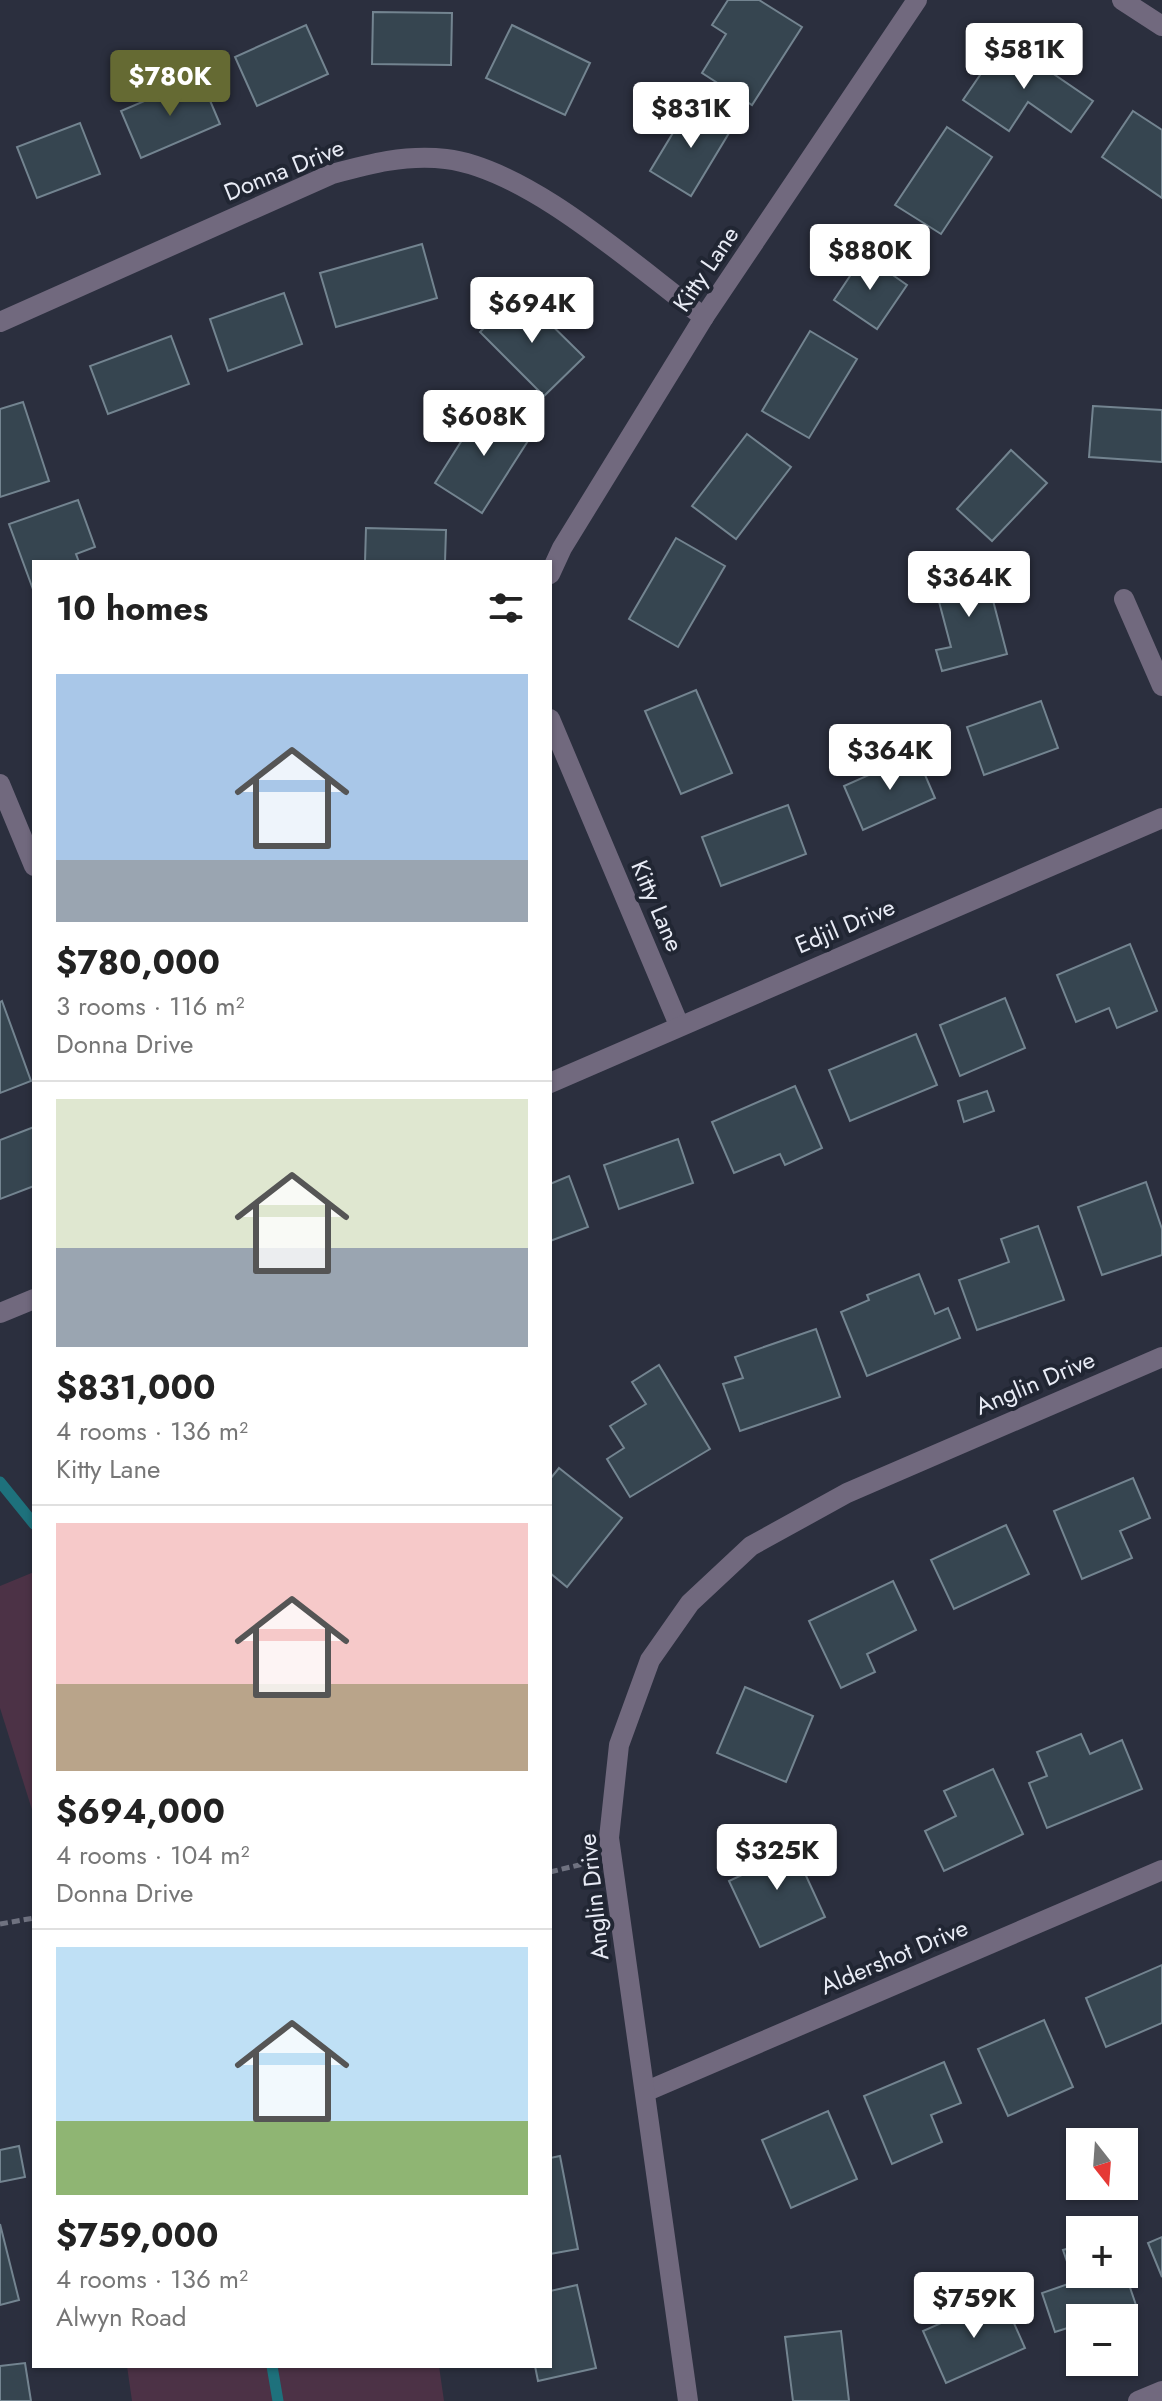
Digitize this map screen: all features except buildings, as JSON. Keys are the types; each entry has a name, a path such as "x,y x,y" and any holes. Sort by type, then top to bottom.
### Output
{"street":[{"name":"Kitty Lane","path":"552,570 562,548 704,317 917,0"},
{"path":"1122,0 1162,26"},
{"name":"Donna Drive","path":"0,322 332,174 387,159 446,159 494,172 559,210 704,317"},
{"path":"1124,599 1162,686"},
{"name":"Kitty Lane","path":"552,724 679,1025"},
{"path":"0,784 32,861"},
{"name":"Edjil Drive","path":"552,1082 1162,818"},
{"path":"0,1313 32,1300"},
{"name":"Anglin Drive","path":"688,2401 647,2091 609,1838 619,1745 650,1660 690,1603 751,1546 847,1493 1162,1357"},
{"name":"Aldershot Drive","path":"647,2091 1162,1870"},
{"path":"1138,2401 1162,2391"}],"path":[{"path":"0,1924 32,1918"}],"shaded area":[{"path":"32,1573 32,1810 0,1708 0,1586"},
{"path":"127,2368 439,2368 444,2401 132,2401"}],"waterway":[{"path":"0,1482 32,1522"},
{"path":"272,2368 278,2401"}]}
